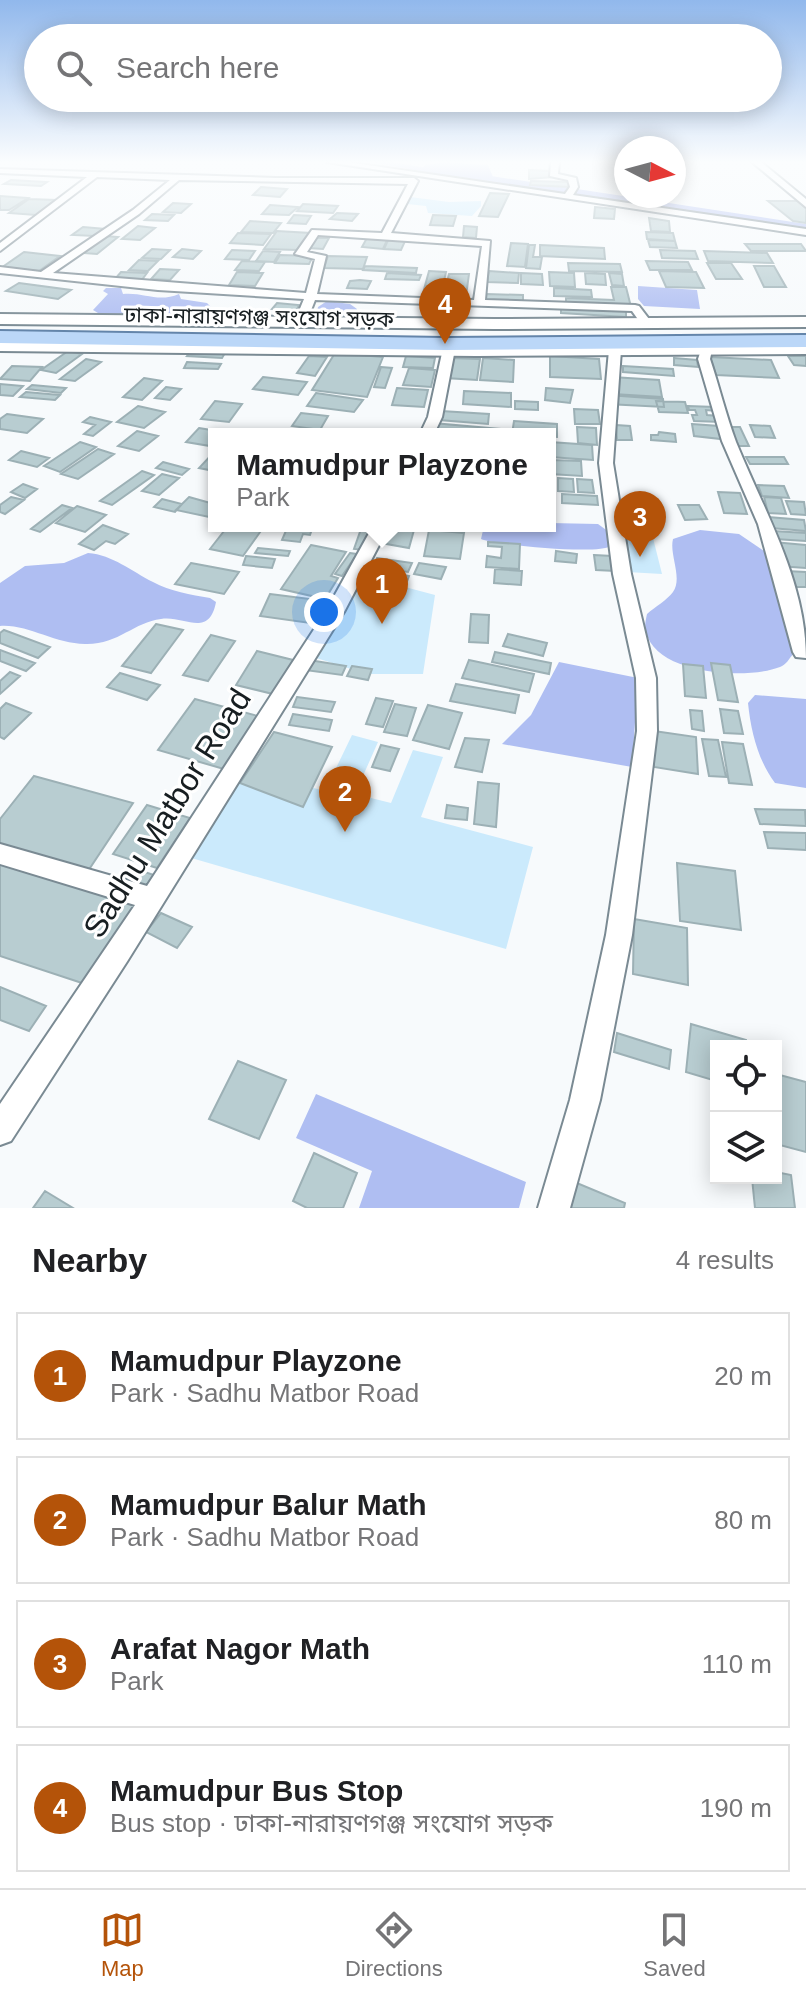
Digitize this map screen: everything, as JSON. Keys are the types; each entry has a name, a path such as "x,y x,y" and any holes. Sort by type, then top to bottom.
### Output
{"main road":[{"name":"ঢাকা-নারায়ণগঞ্জ সংযোগ সড়ক","path":"0,328 412,327 806,332"},
{"name":"ঢাকা-নারায়ণগঞ্জ সংযোগ সড়ক","path":"0,337 450,348 806,341"}],"street":[{"path":"0,248 38,218"},
{"path":"42,276 126,218"},
{"path":"385,236 394,218"},
{"path":"713,218 806,232"},
{"path":"300,323 321,256 300,254 315,232 487,243 479,304"},
{"path":"0,270 137,287 310,299 635,308 646,323"},
{"path":"0,319 412,327 806,322"},
{"path":"0,346 806,349"},
{"path":"430,428 450,348"},
{"path":"554,1208 585,1100 619,935 647,731 646,678 622,574 606,463 615,350"},
{"path":"706,350 704,359 729,441 766,524 803,652"},
{"name":"Sadhu Matbor Road","path":"0,1130 153,899 335,612 378,532"},
{"path":"0,854 153,899"}],"shaded area":[{"path":"620,516 648,518 662,574 627,572"},
{"path":"354,586 405,587 435,595 423,674 367,674 310,656"},
{"path":"352,735 378,742 355,794 391,803 413,750 443,757 421,817 533,847 506,949 181,855 236,772 249,771 325,791"}],"water":[{"path":"638,286 697,290 700,309 644,306 638,299"},
{"path":"106,288 121,288 123,294 158,297 179,294 181,299 207,303 212,308 186,315 103,316 93,310 108,294 103,291"},
{"path":"327,301 350,304 357,309 355,318 344,321 335,317 316,317 318,307"},
{"path":"556,523 598,524 609,532 610,546 588,550 568,549 481,539 483,532 556,532"},
{"path":"700,530 739,534 764,551 793,654 782,666 747,673 704,670 667,657 653,646 645,630 646,618 676,586 673,539"},
{"path":"88,553 114,560 166,588 210,598 216,602 213,613 202,623 161,619 142,624 107,641 85,644 0,626 0,583 25,566 64,563"},
{"path":"559,662 638,678 632,767 502,744 531,715"},
{"path":"755,695 806,699 806,788 775,783 769,774 756,745 751,724 748,703"},
{"path":"316,1094 526,1182 519,1208 359,1208 372,1171 296,1138"}],"building":[{"path":"147,218 171,218 168,221 145,220"},
{"path":"291,218 310,218 306,224 288,223"},
{"path":"432,218 455,218 453,226 430,225"},
{"path":"649,218 669,221 670,232 651,231"},
{"path":"790,218 806,218 806,223"},
{"path":"250,221 281,223 273,233 241,232"},
{"path":"138,226 155,228 140,240 122,239"},
{"path":"464,226 477,227 476,238 463,237"},
{"path":"83,227 106,229 95,236 72,235"},
{"path":"277,231 310,233 298,250 264,249"},
{"path":"646,232 673,233 675,241 647,239"},
{"path":"238,233 271,234 263,245 230,243"},
{"path":"105,236 118,237 97,254 83,253"},
{"path":"368,236 388,238 383,249 362,247"},
{"path":"314,238 329,238 323,249 308,248"},
{"path":"389,238 406,239 401,250 384,249"},
{"path":"648,240 675,241 677,248 650,247"},
{"path":"511,243 528,244 525,267 507,266"},
{"path":"745,244 801,244 806,251 751,251"},
{"path":"529,245 535,245 533,257 542,257 540,269 526,268"},
{"path":"540,245 604,248 605,259 540,256"},
{"path":"152,249 170,250 161,259 142,258"},
{"path":"182,249 201,251 193,259 173,257"},
{"path":"232,250 255,251 249,260 225,259"},
{"path":"660,250 695,251 698,259 662,258"},
{"path":"263,251 280,252 274,262 256,261"},
{"path":"704,251 767,253 773,263 708,261"},
{"path":"24,252 60,256 39,271 1,268"},
{"path":"280,255 313,256 309,264 275,263"},
{"path":"328,256 367,257 363,269 324,268"},
{"path":"139,260 158,261 148,271 129,270"},
{"path":"242,261 265,262 259,271 235,270"},
{"path":"646,261 688,262 692,270 650,270"},
{"path":"568,263 620,264 622,272 569,271"},
{"path":"707,263 731,263 742,279 716,279"},
{"path":"365,266 417,268 416,273 363,270"},
{"path":"754,266 774,266 786,287 764,287"},
{"path":"160,269 179,270 170,280 151,279"},
{"path":"429,271 446,272 441,294 423,293"},
{"path":"489,271 519,273 518,283 487,282"},
{"path":"659,271 696,272 704,288 666,287"},
{"path":"121,272 147,273 141,281 114,280"},
{"path":"237,272 263,273 255,286 229,285"},
{"path":"549,272 574,273 575,287 550,286"},
{"path":"387,273 421,275 419,280 385,279"},
{"path":"521,273 542,274 543,285 521,284"},
{"path":"585,273 605,274 606,285 586,284"},
{"path":"609,273 622,274 624,286 612,285"},
{"path":"449,274 469,274 466,296 444,295"},
{"path":"350,281 371,281 367,289 347,288"},
{"path":"19,283 71,290 58,299 6,291"},
{"path":"611,287 626,287 631,307 566,304 566,298 614,300"},
{"path":"554,288 591,290 592,297 554,296"},
{"path":"486,294 523,295 523,302 486,301"},
{"path":"277,303 299,305 296,312 272,309"},
{"path":"561,306 626,310 626,317 561,313"},
{"path":"68,351 82,354 56,373 41,370"},
{"path":"191,351 225,353 222,358 187,356"},
{"path":"335,353 383,357 367,397 312,390"},
{"path":"309,356 327,357 315,376 297,373"},
{"path":"406,356 435,358 433,368 403,367"},
{"path":"550,356 599,359 601,379 550,377"},
{"path":"788,356 806,356 806,366 794,365"},
{"path":"710,357 771,360 779,378 716,375"},
{"path":"449,358 480,359 477,380 445,378"},
{"path":"483,358 514,360 513,382 480,380"},
{"path":"674,358 697,360 698,367 674,365"},
{"path":"86,359 101,362 75,381 60,379"},
{"path":"187,362 221,364 218,369 184,368"},
{"path":"12,366 42,367 30,381 0,379"},
{"path":"623,366 673,369 674,376 623,372"},
{"path":"381,367 392,368 385,388 374,387"},
{"path":"409,368 435,370 431,387 403,385"},
{"path":"263,377 307,382 298,395 253,389"},
{"path":"612,377 659,380 662,397 613,394"},
{"path":"144,378 162,381 142,400 123,397"},
{"path":"0,384 23,386 13,396 0,395"},
{"path":"32,385 66,388 61,393 27,389"},
{"path":"166,387 181,389 170,400 155,398"},
{"path":"397,388 428,390 424,407 392,405"},
{"path":"546,388 573,390 570,403 545,400"},
{"path":"464,391 511,393 511,407 463,404"},
{"path":"26,392 60,395 55,400 20,397"},
{"path":"316,393 363,400 354,412 307,406"},
{"path":"607,395 663,399 664,407 607,404"},
{"path":"215,401 242,404 229,422 201,419"},
{"path":"515,401 538,402 538,410 515,409"},
{"path":"656,401 685,402 688,413 659,412"},
{"path":"138,406 165,412 144,428 117,422"},
{"path":"688,406 715,407 717,411 706,410 707,415 719,416 721,422 694,421 692,415 697,415 695,410 689,410"},
{"path":"574,409 598,410 600,424 575,424"},
{"path":"441,411 489,414 488,424 439,420"},
{"path":"301,413 328,416 321,428 292,426"},
{"path":"7,414 43,419 27,433 0,429 0,419"},
{"path":"90,417 111,422 93,436 84,434 95,425 83,422"},
{"path":"514,421 557,424 557,437 556,428 513,428"},
{"path":"433,423 489,428 432,428"},
{"path":"692,424 719,426 721,439 694,436"},
{"path":"616,425 630,426 632,440 617,440"},
{"path":"750,425 770,426 775,438 755,437"},
{"path":"577,427 596,428 597,445 578,443"},
{"path":"721,427 740,427 749,446 731,446"},
{"path":"199,428 208,430 208,446 186,442"},
{"path":"137,431 158,436 139,451 118,446"},
{"path":"659,432 675,434 676,442 651,440 651,435 658,435"},
{"path":"80,442 96,447 60,472 44,466"},
{"path":"556,442 592,445 593,460 556,457"},
{"path":"98,449 114,454 78,479 61,474"},
{"path":"21,451 49,458 37,467 9,460"},
{"path":"746,457 784,457 788,464 750,464"},
{"path":"208,458 208,470 199,468"},
{"path":"556,460 581,461 582,476 556,474"},
{"path":"163,462 189,469 182,475 156,468"},
{"path":"142,471 154,475 112,505 100,501"},
{"path":"162,474 179,478 159,495 142,491"},
{"path":"558,478 573,479 574,492 558,491"},
{"path":"577,479 592,480 594,493 578,492"},
{"path":"23,484 37,489 25,498 11,492"},
{"path":"758,485 784,486 789,498 762,496"},
{"path":"718,492 740,493 747,514 724,513"},
{"path":"562,494 597,496 598,505 562,503"},
{"path":"11,497 24,500 5,514 0,512 0,505"},
{"path":"189,497 208,502 208,517 176,510"},
{"path":"764,497 781,498 786,514 768,513"},
{"path":"162,499 182,504 175,512 154,507"},
{"path":"786,501 804,502 806,515 791,514"},
{"path":"62,505 72,508 40,532 31,529"},
{"path":"678,505 699,505 707,519 685,520"},
{"path":"77,506 106,515 85,532 56,523"},
{"path":"768,517 804,520 806,531 771,528"},
{"path":"103,525 128,534 115,544 106,541 94,550 79,544"},
{"path":"773,531 806,533 806,541 775,539"},
{"path":"223,532 260,532 243,556 210,549"},
{"path":"285,532 311,532 310,535 303,534 300,542 282,540"},
{"path":"360,532 370,532 364,550 354,549"},
{"path":"390,532 413,532 409,548 381,543"},
{"path":"429,532 464,533 460,559 424,556"},
{"path":"488,542 520,544 519,569 486,567 487,556 501,558 502,547 488,546"},
{"path":"773,542 806,545 806,568 778,566"},
{"path":"311,545 346,552 331,576 338,578 325,599 281,589"},
{"path":"258,548 290,551 288,556 255,553"},
{"path":"556,551 577,554 576,563 555,561"},
{"path":"350,553 357,554 342,576 335,574"},
{"path":"594,555 612,556 615,571 596,570"},
{"path":"246,556 275,559 272,568 243,565"},
{"path":"377,558 412,563 408,572 373,567"},
{"path":"191,563 239,572 224,594 175,584"},
{"path":"419,563 446,567 441,579 414,574"},
{"path":"495,569 522,571 521,585 494,583"},
{"path":"786,571 806,572 806,587 792,587"},
{"path":"397,574 409,576 405,587 393,585"},
{"path":"270,594 326,601 317,624 260,616"},
{"path":"471,614 489,615 488,643 469,642"},
{"path":"156,624 183,630 151,673 122,666"},
{"path":"4,630 50,647 38,658 0,643 0,633"},
{"path":"508,634 547,643 543,656 503,646"},
{"path":"211,635 235,641 208,681 183,675"},
{"path":"0,650 35,663 26,671 0,661"},
{"path":"257,651 297,661 277,695 236,685"},
{"path":"495,652 551,663 549,674 492,662"},
{"path":"309,660 346,666 342,675 305,670"},
{"path":"469,660 534,674 529,692 462,678"},
{"path":"711,663 730,665 738,702 718,700"},
{"path":"683,664 703,666 706,698 685,696"},
{"path":"352,666 372,669 368,680 347,676"},
{"path":"10,672 20,676 0,694 0,681"},
{"path":"120,673 160,685 147,700 107,687"},
{"path":"456,684 519,695 515,713 450,701"},
{"path":"297,697 335,702 331,712 293,707"},
{"path":"376,698 393,701 383,727 366,724"},
{"path":"195,699 265,718 231,771 158,750"},
{"path":"6,703 31,713 4,739 0,737 0,709"},
{"path":"395,704 416,708 407,736 384,732"},
{"path":"428,705 462,713 449,749 413,740"},
{"path":"720,709 738,711 743,734 724,733"},
{"path":"690,710 702,711 704,731 692,729"},
{"path":"293,714 332,720 329,731 289,725"},
{"path":"654,731 696,737 698,774 654,767"},
{"path":"274,732 332,747 303,807 240,783"},
{"path":"465,738 489,740 482,772 455,767"},
{"path":"702,739 718,740 726,777 709,776"},
{"path":"722,742 743,744 752,785 729,783"},
{"path":"381,745 399,749 390,771 372,767"},
{"path":"34,776 133,803 86,874 0,847 0,819"},
{"path":"478,782 499,784 496,827 474,824"},
{"path":"147,805 190,818 157,868 113,854"},
{"path":"447,805 468,808 467,820 445,818"},
{"path":"755,809 805,810 806,826 760,824"},
{"path":"764,832 806,833 806,850 768,848"},
{"path":"0,863 137,904 88,985 0,956"},
{"path":"677,863 735,871 741,930 680,921"},
{"path":"129,867 154,875 144,889 120,882"},
{"path":"161,913 192,927 177,948 146,932"},
{"path":"634,919 687,928 688,985 633,974"},
{"path":"0,987 46,1006 29,1031 0,1020"},
{"path":"691,1024 746,1040 710,1040 710,1079 686,1072"},
{"path":"617,1033 671,1050 669,1069 614,1052"},
{"path":"238,1061 286,1080 259,1139 209,1119"},
{"path":"782,1076 806,1082 806,1152 782,1146"},
{"path":"314,1153 357,1173 343,1208 307,1208 293,1201"},
{"path":"782,1173 791,1175 795,1208 755,1208 753,1184 782,1184"},
{"path":"572,1181 625,1203 624,1208 565,1208"},
{"path":"45,1191 73,1208 33,1208"}],"waterway":[{"path":"749,218 806,227"}],"place":[{"name":"Mamudpur Bus Stop","path":"445,344"},
{"name":"Arafat Nagor Math","path":"640,557"},
{"name":"Mamudpur Playzone","path":"382,624"},
{"name":"Mamudpur Balur Math","path":"345,832"}]}
